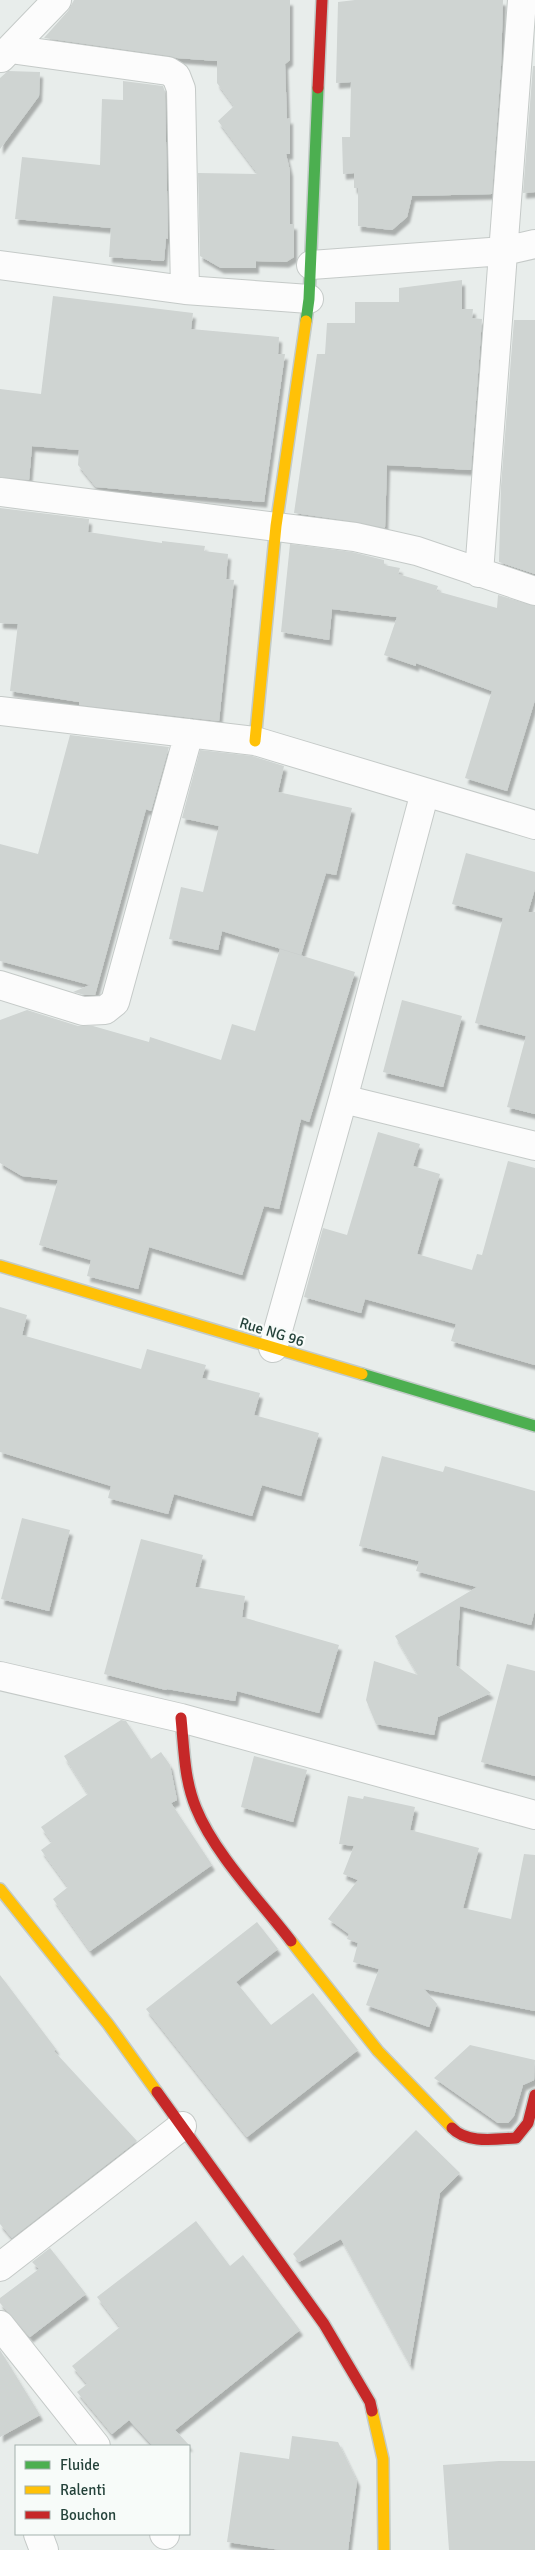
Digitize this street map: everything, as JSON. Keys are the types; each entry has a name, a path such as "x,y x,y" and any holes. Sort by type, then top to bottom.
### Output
{"street":[{"path":"5,55 57,0"},
{"path":"255,741 276,526 309,299 322,0"},
{"path":"479,573 522,0"},
{"path":"5,55 168,71 176,76 181,89 185,290"},
{"path":"311,265 504,251 535,244"},
{"path":"0,265 185,290 309,299"},
{"path":"0,492 276,526 356,538 417,551 535,591"},
{"path":"0,711 255,741 535,825"},
{"path":"0,985 83,1010 105,1010 115,1002 189,733"},
{"path":"272,1348 343,1099 425,792"},
{"path":"343,1099 535,1146"},
{"name":"Rue NG 96","path":"0,1266 535,1426"},
{"path":"0,1676 181,1718 535,1815"},
{"path":"181,1718 187,1780 196,1809 216,1844 378,2051 403,2078 458,2134 481,2139 516,2138 528,2123 535,2095"},
{"path":"0,1888 108,2024 182,2126 324,2324 370,2402 383,2459 384,2550"},
{"path":"0,2267 182,2126"},
{"path":"0,2325 95,2445"},
{"path":"38,2535 44,2550"}],"building":[{"path":"74,0 290,0 290,60 285,64 287,119 290,118 290,154 286,154 290,171 290,224 294,224 294,257 286,262 256,261 256,268 221,268 200,256 198,173 258,174 218,121 234,106 217,83 217,61 177,58 44,38 68,11"},
{"path":"355,0 503,0 501,66 492,194 412,196 407,217 392,230 358,226 358,188 354,188 354,173 343,174 342,137 350,137 351,82 336,83 338,2"},
{"path":"533,66 535,66 535,192 523,193"},
{"path":"8,71 40,72 39,96 0,149 0,78"},
{"path":"123,81 163,86 165,92 168,239 166,238 164,261 109,257 111,228 15,219 22,157 100,165 102,99 123,100"},
{"path":"462,280 462,309 473,309 472,318 482,319 471,470 387,465 385,528 294,513 317,354 325,354 327,323 355,323 355,302 399,302 399,288"},
{"path":"53,296 193,313 191,329 279,337 278,354 285,354 264,502 96,487 78,465 79,450 32,446 29,480 0,477 0,389 41,394"},
{"path":"514,320 535,320 535,574 499,562 501,486"},
{"path":"0,508 89,519 88,532 162,543 162,541 205,546 204,551 228,554 226,579 234,580 219,721 79,705 79,702 10,691 18,624 0,623"},
{"path":"290,544 352,552 384,560 384,565 400,568 398,574 438,586 436,591 497,608 498,595 535,606 535,700 507,791 465,778 492,691 416,663 416,666 384,655 397,617 332,609 329,640 281,632"},
{"path":"70,735 169,747 151,811 146,809 95,995 73,992 90,985 0,961 0,844 38,854"},
{"path":"200,750 252,756 284,766 278,792 352,808 336,875 326,873 301,955 222,931 218,950 169,939 181,887 203,892 219,826 182,818"},
{"path":"466,853 535,872 535,889 528,912 535,912 535,1114 507,1107 526,1036 475,1023 503,918 452,904"},
{"path":"280,949 355,972 309,1122 301,1119 279,1209 264,1206 242,1275 149,1247 138,1289 87,1276 91,1260 39,1245 58,1180 22,1176 0,1163 0,1020 27,1010 78,1026 93,1026 149,1042 150,1037 221,1060 232,1024 255,1031"},
{"path":"402,1000 462,1016 443,1087 383,1072"},
{"path":"378,1132 420,1144 413,1166 440,1174 417,1254 472,1270 477,1254 482,1255 508,1161 535,1168 535,1365 451,1341 456,1324 365,1299 361,1313 304,1297 323,1228 347,1235"},
{"path":"0,1307 27,1315 22,1335 141,1369 147,1349 206,1365 202,1378 260,1393 254,1415 319,1433 301,1496 262,1485 252,1516 174,1494 168,1514 108,1498 111,1486 0,1452"},
{"path":"382,1456 443,1472 445,1466 535,1491 535,1610 531,1625 460,1606 456,1665 491,1693 438,1717 434,1735 376,1724 366,1700 374,1661 418,1675 395,1636 477,1587 416,1571 419,1561 359,1546"},
{"path":"22,1518 70,1530 49,1611 1,1599"},
{"path":"141,1539 203,1555 195,1587 245,1596 242,1617 339,1645 319,1713 237,1691 235,1701 166,1690 104,1674"},
{"path":"507,1664 535,1671 535,1776 481,1762"},
{"path":"121,1720 126,1721 151,1759 161,1752 170,1765 177,1800 171,1803 212,1865 90,1951 53,1899 68,1887 41,1850 52,1842 41,1827 88,1794 64,1756"},
{"path":"254,1756 307,1770 293,1822 241,1807"},
{"path":"348,1796 363,1799 364,1796 415,1807 410,1830 479,1848 463,1908 511,1919 524,1854 535,1855 535,2011 424,1989 437,2004 429,2027 366,2005 379,1969 353,1962 358,1943 347,1939 349,1934 328,1919 358,1880 343,1874 354,1846 339,1844"},
{"path":"257,1922 278,1949 236,1982 271,2025 313,1993 358,2050 247,2137 146,2009"},
{"path":"0,1975 56,2049 54,2051 137,2141 12,2238 0,2224"},
{"path":"470,2045 535,2060 534,2080 523,2085 514,2116 508,2123 498,2123 434,2078"},
{"path":"416,2130 460,2173 440,2193 410,2365 341,2239 299,2262 293,2254"},
{"path":"196,2221 230,2266 243,2255 300,2330 175,2430 189,2445 152,2445 129,2420 112,2434 77,2392 87,2384 72,2366 120,2327 97,2297"},
{"path":"50,2248 86,2294 30,2337 0,2303 0,2298 39,2269 32,2262"},
{"path":"0,2350 40,2415 0,2437"},
{"path":"292,2436 338,2442 357,2481 348,2550 281,2550 227,2542 240,2452 289,2459"},
{"path":"499,2461 535,2461 535,2550 449,2550 443,2465"}],"traffic: fast":[{"path":"306,321 309,299 318,88"},
{"path":"362,1374 535,1426"}],"traffic: slow":[{"path":"255,741 276,526 306,321"},
{"path":"0,1266 362,1374"},
{"path":"0,1889 108,2024 157,2092"},
{"path":"291,1941 378,2051 452,2128"},
{"path":"372,2411 383,2459 384,2550"}],"traffic: jam":[{"path":"318,88 322,0"},
{"path":"181,1718 189,1786 204,1825 226,1860 291,1941"},
{"path":"157,2092 324,2324 370,2402 372,2411"},
{"path":"452,2128 458,2133 474,2138 516,2138 528,2123 535,2095"}]}
